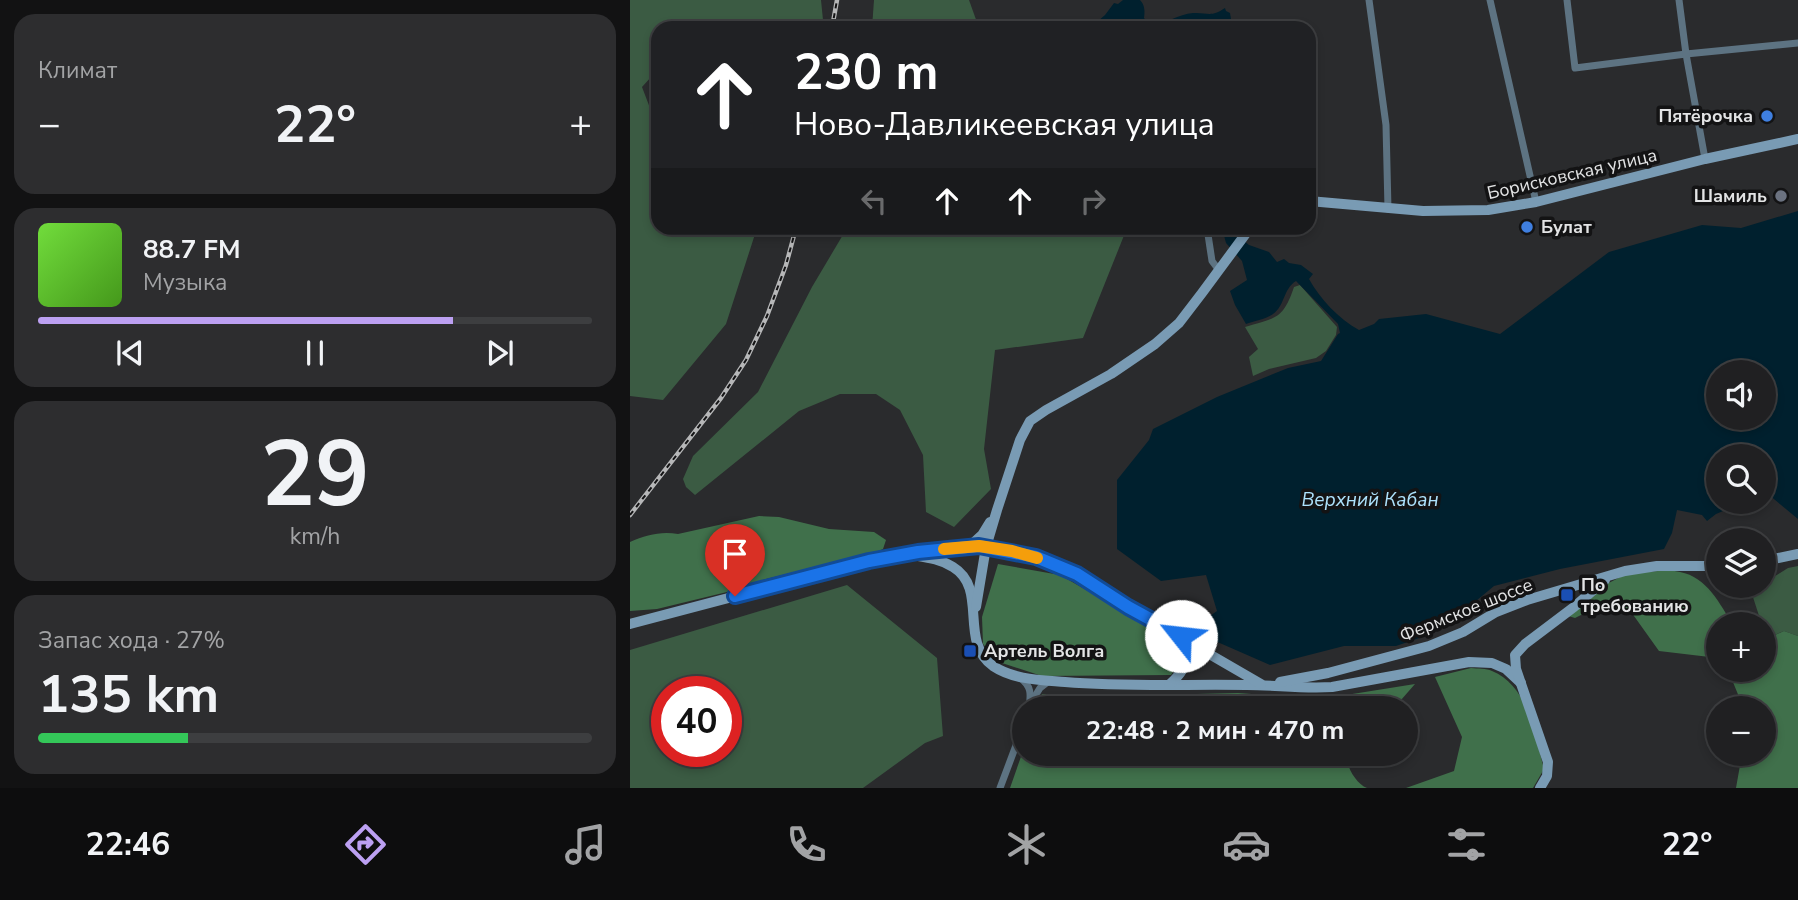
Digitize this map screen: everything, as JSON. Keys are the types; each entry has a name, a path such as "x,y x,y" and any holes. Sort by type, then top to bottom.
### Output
{"street":[{"path":"1368,0 1386,125 1388,209"},
{"path":"1490,0 1536,202"},
{"path":"1567,0 1575,68 1798,43"},
{"path":"1679,0 1705,159"},
{"name":"Борисковская улица","path":"1316,202 1423,211 1488,210 1536,202 1705,159 1798,139"},
{"path":"1207,235 1212,261 1219,269"},
{"path":"970,546 982,535 997,510 1020,440 1030,421 1111,374 1155,344 1179,323 1243,235"},
{"name":"Фермское шоссе","path":"974,615 986,547 997,510"},
{"name":"Фермское шоссе","path":"630,624 869,561 970,546 986,547 1036,557 1077,574 1128,607 1264,685 1328,673 1429,646 1463,632 1496,612 1527,600 1625,571 1657,566 1706,566"},
{"name":"Фермское шоссе","path":"907,554 933,558 952,566 961,574 969,587 975,637 981,654 994,666 1019,677 1100,685 1264,685 1314,688 1469,662 1492,663 1521,682"},
{"path":"1776,559 1798,554"},
{"path":"1540,788 1547,776 1548,762 1516,669 1515,655 1602,581 1625,571"},
{"path":"1169,685 1181,674 1186,662 1181,636"},
{"path":"1019,677 1027,684 1031,696"},
{"path":"1036,696 1040,688 1049,681"},
{"path":"1000,788 1012,756"}],"green space":[{"path":"630,0 821,0 822,21 651,21 651,77 642,87 651,109 651,235 755,235 726,324 663,400 630,396"},
{"path":"874,0 969,0 976,21 872,21"},
{"path":"843,235 1124,235 1083,338 995,350 984,449 991,489 954,527 926,512 923,455 900,410 876,394 840,394 799,411 695,495 686,487 683,479 693,456 758,392 812,287"},
{"path":"1300,285 1337,327 1336,335 1326,351 1316,358 1269,369 1253,376 1249,357 1258,349 1245,327 1277,316 1286,306 1294,287"},
{"path":"759,516 779,517 829,529 874,532 886,540 883,549 874,553 657,609 630,611 630,542 654,534 678,534"},
{"path":"998,564 1060,575 1179,643 1181,660 1171,675 1042,676 999,662 983,644 982,617"},
{"path":"1798,566 1798,636 1784,631 1776,634 1776,612 1758,612 1753,598 1776,598 1776,576 1788,568"},
{"path":"1675,571 1698,579 1705,585 1706,598 1716,598 1725,612 1706,612 1706,657 1659,651 1629,609 1593,609 1575,618 1565,615 1603,586 1626,574"},
{"path":"847,585 937,658 943,736 925,743 863,788 630,788 630,650"},
{"path":"1784,631 1798,636 1798,788 1736,788 1740,766 1776,766 1776,696 1739,696 1733,682 1776,682 1776,635"},
{"path":"1471,668 1492,671 1514,688 1528,713 1544,769 1533,788 1406,788 1454,771 1462,737 1435,677"},
{"path":"1415,684 1404,696 1340,696"},
{"path":"1238,693 1280,696 1041,696 1042,694"},
{"path":"1018,766 1349,766 1359,783 1367,788 1010,788"}],"water":[{"path":"1123,0 1140,0 1146,21 1098,21 1114,3 1118,4"},
{"path":"1225,8 1231,19 1236,21 1166,21 1187,14 1212,14"},
{"name":"Верхний Кабан","path":"1798,211 1798,519 1776,501 1776,444 1706,444 1706,514 1716,514 1707,521 1702,515 1677,510 1672,533 1664,549 1560,569 1494,586 1431,634 1396,646 1344,646 1270,665 1190,630 1217,611 1206,575 1161,581 1117,549 1117,480 1149,440 1153,429 1217,397 1288,368 1321,361 1340,333 1338,324 1296,281 1289,288 1277,311 1246,324 1230,291 1247,280 1242,261 1226,243 1224,235 1237,235 1249,245 1269,252 1277,262 1284,259 1289,263 1301,265 1313,274 1309,279 1324,301 1359,330 1379,319 1426,314 1500,334 1609,252 1702,225 1741,228"}],"railway":[{"path":"833,21 837,0"},
{"path":"630,515 721,398 746,360 767,316 794,235"}],"slow traffic":[{"path":"944,549 979,546 1037,558"}],"place":[{"name":"Пятёрочка","path":"1767,116"},
{"name":"Шамиль","path":"1781,196"},
{"name":"Булат","path":"1527,227"},
{"name":"По требованию","path":"1567,595"},
{"name":"Артель Волга","path":"970,651"}],"route":[{"path":"735,596 869,561 918,552 979,546 1012,551 1054,563 1181,636"}]}
